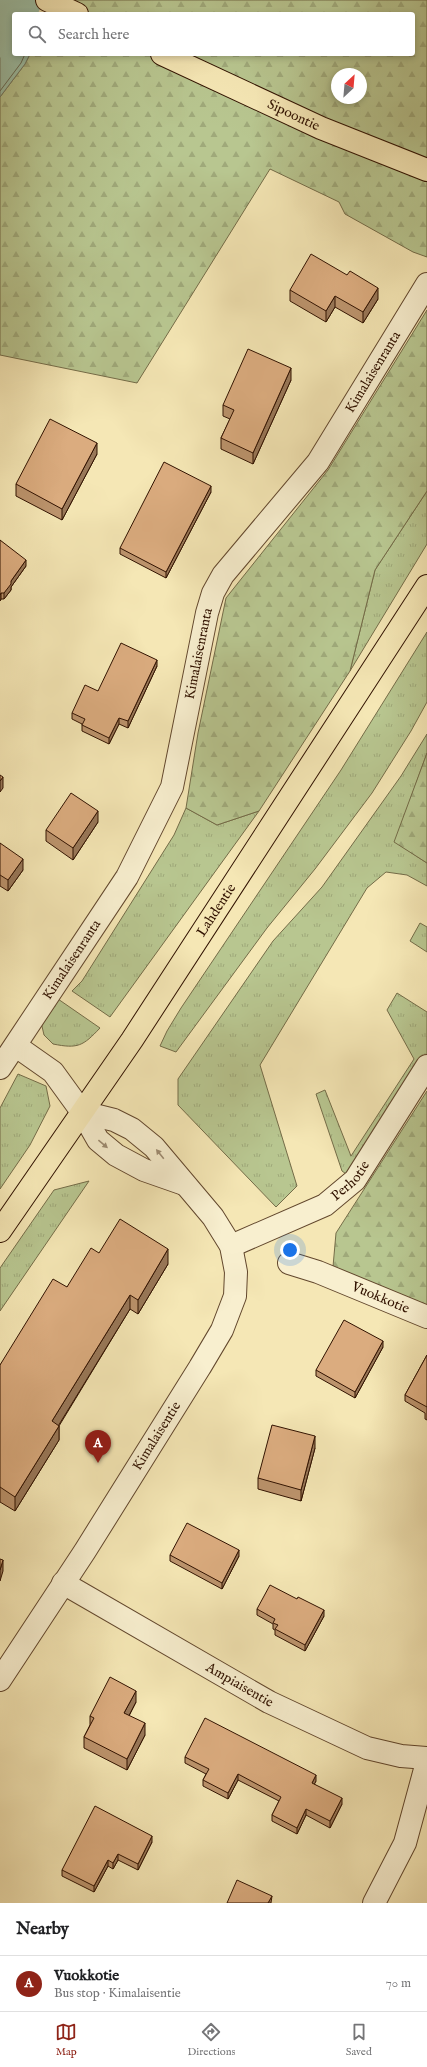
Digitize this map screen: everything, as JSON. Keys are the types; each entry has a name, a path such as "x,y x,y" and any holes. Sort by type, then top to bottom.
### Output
{"main road":[{"path":"47,0 72,12"},
{"name":"Sipoontie","path":"166,56 321,128 427,170"},
{"name":"Lahdentie","path":"0,1231 136,1033 427,586"}],"street":[{"name":"Kimalaisenranta","path":"0,1068 127,877 172,787 203,627 213,593 223,575 318,462 427,284"},
{"path":"16,1046 53,1072 82,1112"},
{"name":"Perhotie","path":"231,1246 267,1228 325,1205 356,1180 427,1066"},
{"name":"Kimalaisentie","path":"82,1112 98,1140 116,1155 144,1170 184,1184"},
{"name":"Kimalaisentie","path":"0,1680 64,1583 222,1330 235,1296 236,1272 231,1246 213,1217 154,1147 132,1129 114,1120 82,1112"},
{"name":"Vuokkotie","path":"289,1263 318,1272 427,1317"},
{"name":"Ampiaisentie","path":"64,1583 269,1702 367,1748 401,1756 427,1758"},
{"path":"374,1903 405,1843 427,1762"}],"green space":[{"path":"54,0 427,0 427,257 413,252 345,214 339,202 270,169 137,383 0,355 0,97 25,64 29,56 415,56 415,12 48,12"},
{"path":"427,310 427,491 375,570 350,671 259,811 217,825 186,808 198,733 226,598 328,470"},
{"path":"427,491 427,544 350,671 375,570"},
{"path":"427,632 427,702 411,731 372,793 315,869 267,928 176,1052 160,1046 181,1008 341,770"},
{"path":"427,734 427,753 395,842 427,863 427,886 407,875 386,872 367,888 260,1065 297,1186 276,1207 178,1105 178,1079 273,941 322,887 401,776"},
{"path":"427,753 427,863 394,842"},
{"path":"186,808 217,825 259,811 110,1017 72,991 82,981 174,835"},
{"path":"420,923 427,927 427,952 410,941"},
{"path":"397,993 427,1012 427,1054 349,1176 342,1171 316,1094 325,1090 351,1156 414,1059 387,1010"},
{"path":"58,999 100,1028 89,1039 80,1045 68,1046 53,1044 44,1035 41,1022"},
{"path":"18,1074 46,1086 50,1106 30,1145 0,1189 0,1108"},
{"path":"427,1091 427,1317 332,1278 336,1233"},
{"path":"89,1181 0,1311 0,1268 54,1190"}],"water":[{"path":"0,4 16,12 12,12 12,56 29,56 25,64 0,97"}],"building":[{"path":"311,254 347,275 350,271 378,288 363,312 335,296 326,311 290,290"},
{"path":"248,349 291,368 253,453 221,438 234,410 223,405"},
{"path":"50,419 97,443 62,509 16,484"},
{"path":"164,462 211,486 166,572 120,548"},
{"path":"0,540 26,560 11,581 11,584 4,593 1,593 0,595"},
{"path":"121,643 157,660 128,721 119,718 109,738 82,725 85,719 72,713 85,685 98,691"},
{"path":"71,793 98,811 73,848 46,830"},
{"path":"0,843 23,859 8,880 0,875"},
{"path":"120,1219 168,1249 138,1300 130,1295 52,1421 59,1426 15,1497 0,1487 0,1365 53,1279 67,1287 91,1248 99,1253"},
{"path":"344,1320 383,1341 355,1392 316,1370"},
{"path":"427,1355 427,1407 405,1395"},
{"path":"272,1425 315,1436 301,1490 258,1478"},
{"path":"187,1523 239,1550 222,1583 170,1555"},
{"path":"0,1559 3,1560 0,1570"},
{"path":"270,1585 297,1599 298,1597 324,1610 305,1645 275,1629 278,1625 273,1623 275,1619 257,1609"},
{"path":"110,1677 136,1691 124,1713 145,1723 127,1759 84,1737 94,1718 90,1716"},
{"path":"205,1718 316,1775 312,1783 342,1798 330,1821 306,1809 297,1828 272,1815 281,1797 238,1774 228,1793 203,1780 209,1769 185,1757"},
{"path":"95,1806 152,1836 138,1864 118,1854 113,1863 108,1860 94,1886 62,1870"},
{"path":"237,1880 272,1896 268,1903 227,1903"}],"waterway":[{"path":"0,31 15,0"}],"place":[{"name":"Vuokkotie","path":"98,1463"}]}
